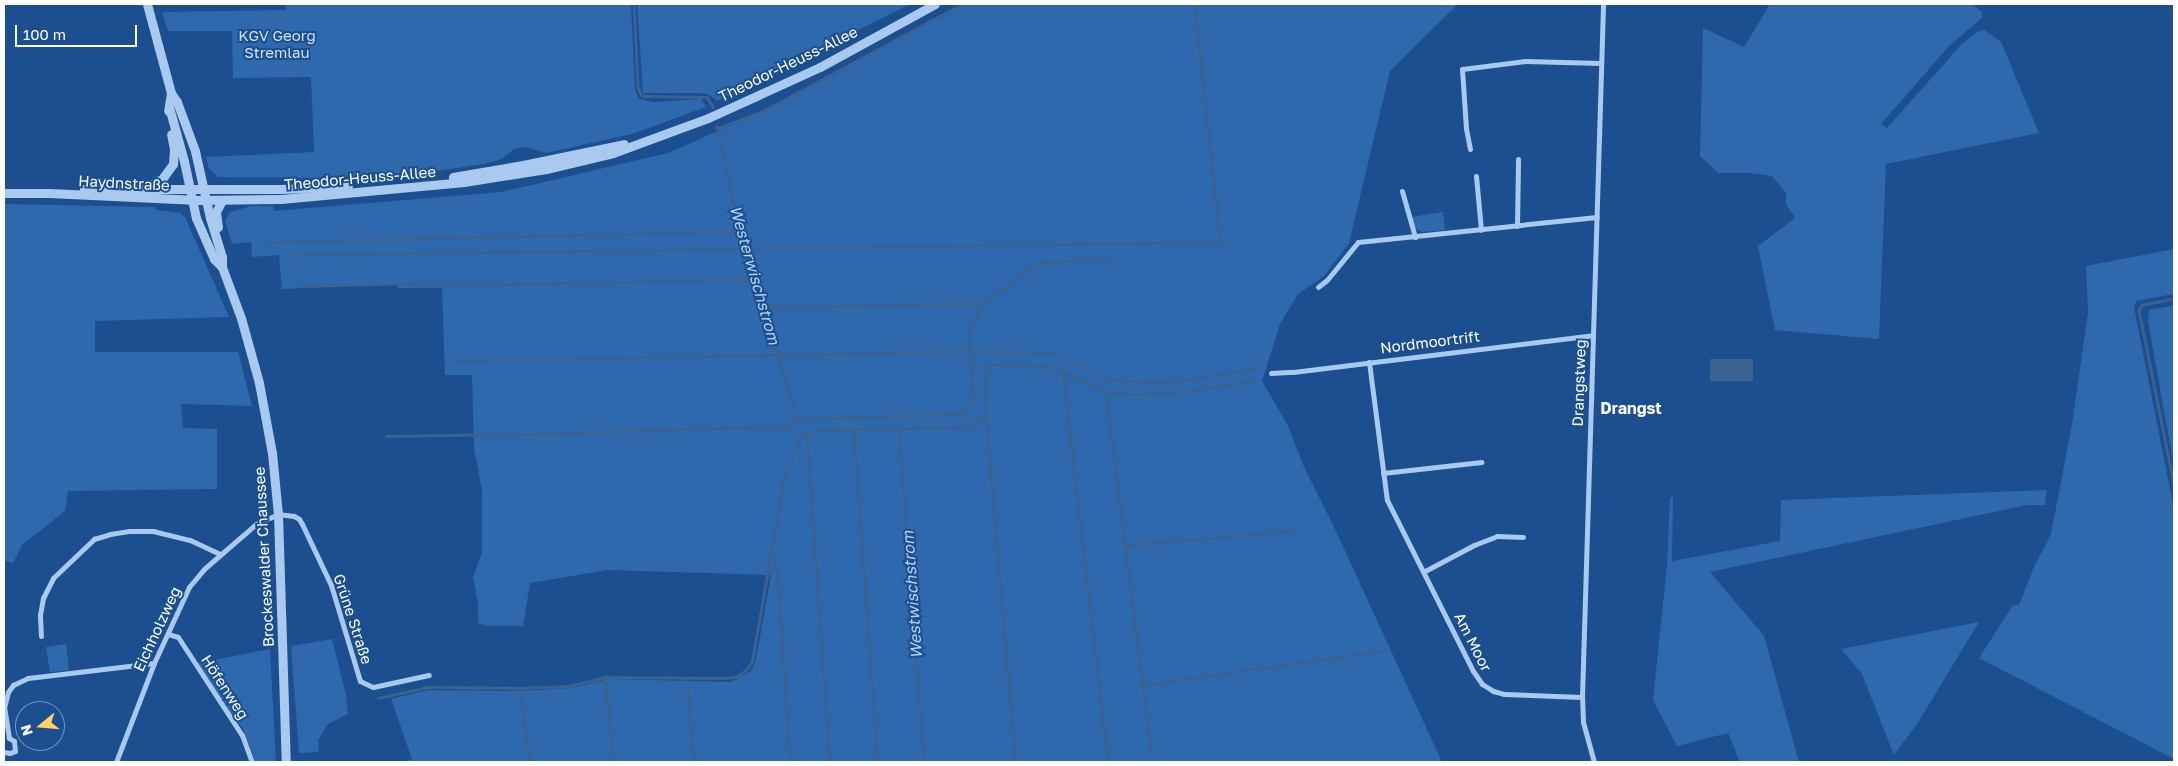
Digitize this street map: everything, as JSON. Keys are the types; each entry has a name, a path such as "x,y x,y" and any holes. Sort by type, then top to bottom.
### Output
{"street":[{"name":"Brockeswalder Chaussee","path":"147,4 171,94 177,102 195,151 197,188 204,238 214,259 222,267"},
{"name":"Theodor-Heuss-Allee","path":"199,200 289,198 426,186 524,169 649,140 708,118 770,91 935,4"},
{"name":"Drangstweg","path":"1594,762 1583,722 1582,697 1603,4"},
{"path":"1470,149 1466,128 1462,68 1525,61 1601,63"},
{"name":"Brockeswalder Chaussee","path":"171,94 169,107 197,188 199,200 222,257 222,267 241,318 259,383 272,453 278,514 286,762"},
{"path":"144,188 162,179 173,164 174,149 167,118 169,107"},
{"path":"1517,226 1518,159"},
{"name":"Theodor-Heuss-Allee","path":"197,188 281,189 416,182 524,169"},
{"path":"1476,176 1481,230"},
{"name":"Haydnstraße","path":"49,193 88,189 197,188"},
{"path":"1402,191 1415,237"},
{"name":"Haydnstraße","path":"4,193 49,193 199,200"},
{"path":"222,200 216,218 223,250 222,257"},
{"path":"1318,287 1327,280 1358,242 1596,217"},
{"name":"Nordmoortrift","path":"1271,373 1293,372 1593,335"},
{"name":"Am Moor","path":"1369,362 1387,500 1473,671 1482,684 1493,692 1582,697"},
{"path":"1383,473 1481,462"},
{"name":"Eichholzweg","path":"116,762 154,663 189,587 220,554 256,524 278,514"},
{"name":"Grüne Straße","path":"278,514 299,519 306,533 331,585 360,681 373,687 429,675"},
{"path":"41,636 40,614 43,598 54,578 80,550 100,536 130,531 153,532 190,540 220,554"},
{"path":"1424,571 1474,545 1497,536 1524,537"},
{"name":"Höfenweg","path":"168,634 178,637 242,735 252,762"},
{"path":"4,752 10,753 15,751 14,741 6,740 4,708 8,692 20,680 154,663"}],"green space":[{"name":"KGV Georg Stremlau","path":"286,4 631,4 635,90 639,99 654,102 701,99 706,107 632,134 546,153 525,147 514,149 502,159 484,164 417,174 318,178 218,177 209,169 206,157 314,152 311,77 233,78 232,31 168,31 162,12 286,10"},
{"path":"637,4 910,4 717,101 708,94 699,93 643,93"},
{"path":"965,4 1458,4 1390,71 1349,243 1324,276 1298,294 1280,324 1262,381 1287,424 1304,467 1335,529 1442,762 406,762 412,759 391,699 429,690 516,691 571,688 609,679 731,682 751,671 756,659 771,575 607,570 530,583 523,626 489,626 478,623 478,604 473,577 482,553 482,490 474,448 472,375 445,375 442,288 398,288 397,284 282,289 279,255 252,257 251,242 232,244 225,221 230,212 251,206 273,206 274,211 502,192 668,153 759,113"},
{"path":"1770,4 1972,4 1981,11 1983,17 1949,46 1881,124 1887,128 1961,45 1977,32 1984,30 2001,42 2039,133 1886,164 1879,339 1775,330 1758,246 1795,218 1786,204 1786,193 1772,176 1750,173 1718,173 1700,156 1703,28 1744,47"},
{"path":"4,204 154,207 157,210 180,213 185,217 229,317 95,321 95,352 238,352 252,406 181,404 183,428 217,429 217,489 68,491 65,511 22,545 13,563 4,560"},
{"path":"1443,212 1445,230 1422,232 1415,229 1411,217"},
{"path":"2174,249 2174,294 2136,301 2134,307 2174,509 2174,759 1979,658 2013,605 2019,605 2034,567 2051,534 2072,424 2088,313 2086,266"},
{"path":"2174,305 2174,467 2148,321 2149,310"},
{"path":"2047,490 2045,505 2027,505 1710,572 1764,636 1799,762 1740,762 1728,733 1677,746 1653,700 1667,565 1670,497 1673,497 1672,561 1780,541 1781,500"},
{"path":"1979,622 1917,724 1894,755 1862,674 1841,649"},
{"path":"332,639 346,695 348,714 328,724 318,740 319,752 299,753 291,646"},
{"path":"66,644 69,670 50,672 46,647"},
{"path":"270,649 276,762 255,762 242,726 236,722 198,663"}],"shaded area":[{"path":"1710,359 1753,359 1753,381 1710,381"}],"waterway":[{"name":"Westerwischstrom","path":"634,4 638,87 641,94 644,96 707,97 713,107"},
{"path":"719,128 765,110 962,4"},
{"path":"284,255 1220,242 1194,4"},
{"name":"Westerwischstrom","path":"717,126 733,200 798,422"},
{"path":"268,242 742,231"},
{"name":"Westerwischstrom","path":"386,436 567,433 776,426 786,428 795,419 963,414 973,400 968,331 983,303 1040,262 1108,260"},
{"path":"299,286 449,282 452,285 756,279"},
{"path":"2174,299 2143,305 2139,310 2174,483"},
{"path":"764,307 983,303"},
{"path":"453,361 969,351 1055,353 1102,377 1126,381 1162,382 1202,378 1260,367"},
{"path":"805,433 820,430 961,427 972,424 986,414 985,379 987,367 992,364 1032,365 1053,368 1106,392 1135,394 1185,392 1252,380"},
{"path":"1063,372 1108,762"},
{"path":"1106,392 1153,762"},
{"path":"986,415 1016,762"},
{"name":"Westwischstrom","path":"899,428 924,762"},
{"path":"854,430 878,762"},
{"path":"378,698 428,687 520,688 569,686 605,677 727,678 738,676 747,669 752,661 783,483 799,440 805,434"},
{"path":"807,434 830,762"},
{"path":"1126,545 1292,531"},
{"path":"770,556 774,558 778,574 790,762"},
{"path":"1144,685 1386,650"},
{"path":"605,677 614,762"},
{"path":"687,678 694,762"},
{"path":"520,688 530,762"}],"district":[{"name":"Drangst","path":"1631,408"}]}
